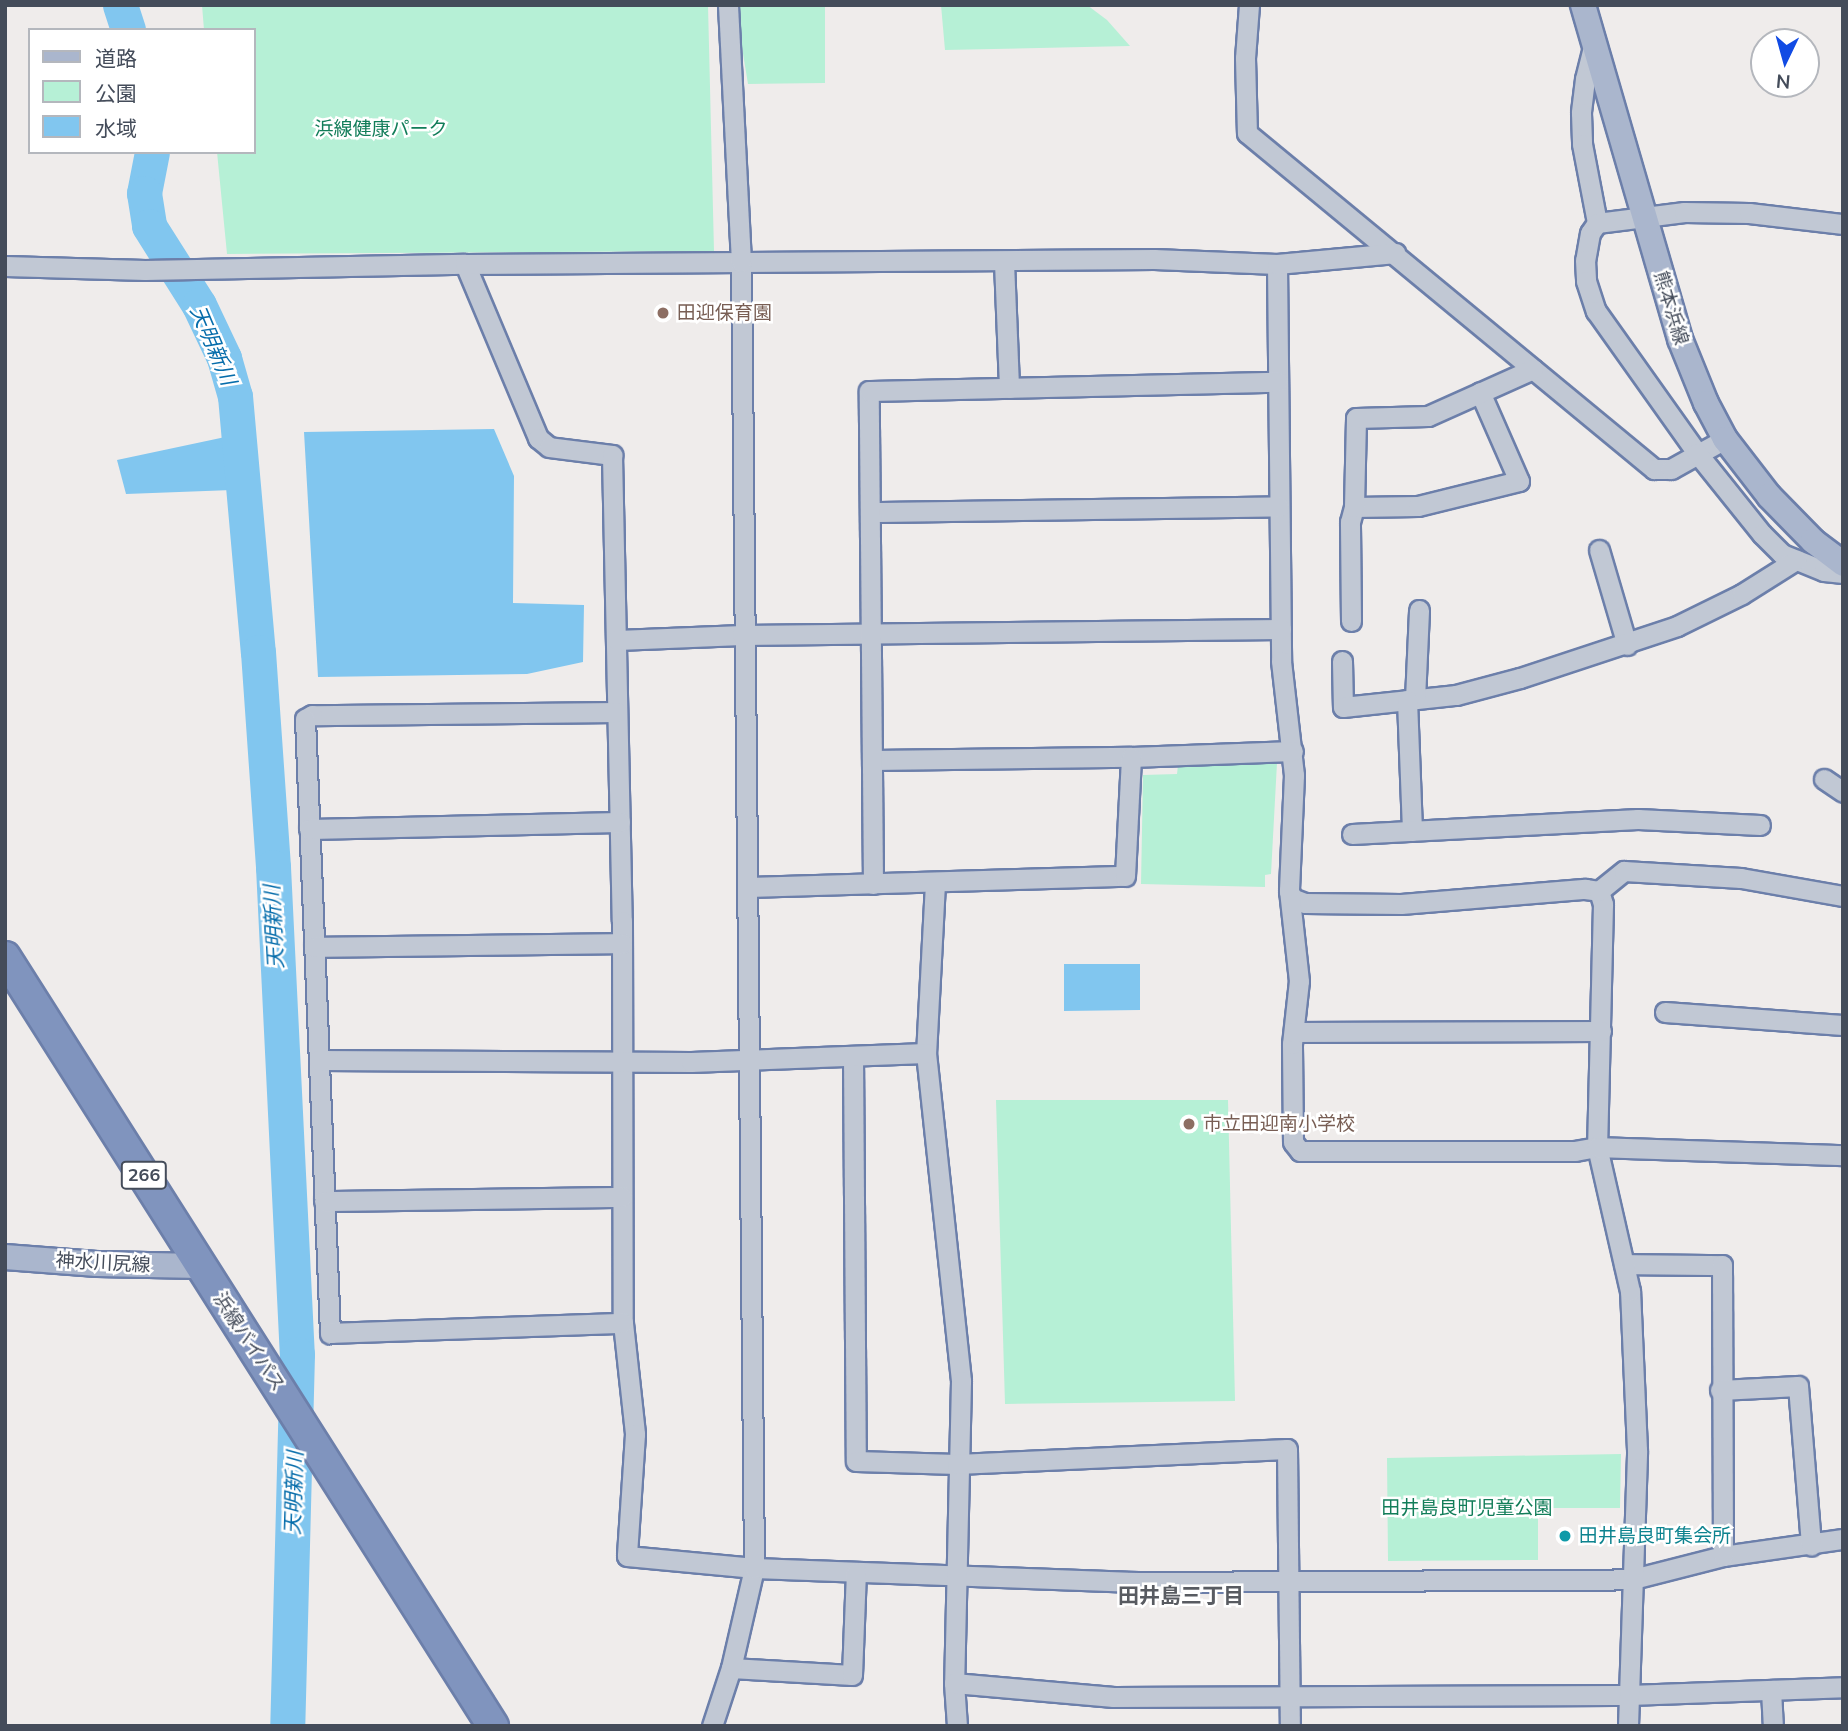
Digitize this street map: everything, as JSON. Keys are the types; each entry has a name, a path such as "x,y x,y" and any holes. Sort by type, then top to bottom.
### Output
{"highway":[{"name":"浜線バイパス","path":"5,957 494,1726"}],"main road":[{"name":"熊本浜線","path":"1583,5 1680,339 1706,403 1725,439 1769,496 1813,541 1843,564"},
{"name":"神水川尻線","path":"5,1257 97,1264 200,1266"}],"street":[{"path":"712,1726 731,1668 754,1568 748,1059 749,887 742,635 741,262 727,5"},
{"path":"1249,5 1245,58 1247,133 1654,469 1671,469 1725,439"},
{"path":"1594,43 1585,79 1581,113 1582,144 1597,223"},
{"path":"1843,224 1749,213 1684,212 1645,215 1597,223 1590,233 1586,260 1587,281 1597,311 1697,453 1762,534 1782,554 1824,571 1843,573"},
{"path":"5,267 145,270 465,264 1154,259 1277,264 1395,253"},
{"path":"1004,262 1009,388"},
{"path":"465,264 538,438 549,447 612,455 622,943 623,1323 635,1434 627,1556 754,1568 1139,1582 1633,1579 1724,1556 1843,1539"},
{"path":"1277,264 1281,661 1293,751 1289,891 1299,981 1294,1032 1293,1142 1300,1151 1575,1151 1597,1147 1843,1155"},
{"path":"1351,621 1350,522 1354,507 1356,418 1428,416 1533,369"},
{"path":"873,884 869,391 1278,382"},
{"path":"1354,507 1418,506 1519,481 1480,393"},
{"path":"871,512 1279,506"},
{"path":"1599,550 1627,645"},
{"path":"1342,661 1343,707 1456,695 1627,645 1677,626 1742,594 1796,560"},
{"path":"1412,831 1411,700 1419,610"},
{"path":"617,640 742,635 1281,629"},
{"path":"617,712 312,715 305,719 330,1333 623,1323"},
{"path":"873,760 1131,757 1293,751"},
{"path":"749,887 1125,876 1131,757"},
{"path":"1824,779 1843,792"},
{"path":"1352,834 1637,819 1760,825"},
{"path":"309,829 620,822"},
{"path":"1289,891 1292,898 1305,903 1401,904 1585,889 1599,891 1624,871 1741,878 1843,896"},
{"path":"935,883 926,1053 961,1381 954,1683 957,1726"},
{"path":"1599,891 1603,904 1597,1147 1630,1291 1637,1450 1628,1726"},
{"path":"314,947 622,943"},
{"path":"1664,1012 1843,1025"},
{"path":"1294,1032 1601,1031"},
{"path":"319,1060 748,1059 926,1053"},
{"path":"853,1056 856,1461 957,1464 1287,1449 1290,1726"},
{"path":"324,1201 622,1197"},
{"path":"1623,1264 1721,1265 1720,1391 1724,1556"},
{"path":"1720,1391 1798,1386 1811,1545"},
{"path":"731,1668 852,1675 856,1572"},
{"path":"954,1683 1113,1697 1629,1695 1843,1686"},
{"path":"1771,1690 1773,1726"}],"green space":[{"name":"浜線健康パーク","path":"202,5 708,5 714,251 227,254 217,154 256,154 256,28 204,28"},
{"path":"735,5 825,5 825,83 748,84"},
{"path":"941,5 1087,5 1107,20 1130,46 945,50"},
{"path":"1277,763 1271,874 1265,875 1265,887 1141,884 1143,775 1177,774 1178,765"},
{"path":"996,1100 1228,1100 1235,1401 1005,1404"},
{"name":"田井島良町児童公園","path":"1621,1454 1620,1508 1538,1508 1538,1560 1388,1561 1387,1458"}],"water":[{"path":"494,429 514,476 513,603 584,605 583,662 527,674 318,677 304,432"},
{"path":"230,436 232,490 126,494 117,460"},
{"path":"1064,964 1140,964 1140,1010 1064,1011"}],"waterway":[{"name":"天明新川","path":"120,5 127,28"},
{"name":"天明新川","path":"152,154 144,193 149,226 199,305 224,358 235,396 258,652 273,867 297,1354 287,1726"}],"place":[{"name":"田迎保育園","path":"663,313"},
{"name":"市立田迎南小学校","path":"1189,1124"},
{"name":"田井島良町集会所","path":"1565,1536"}],"district":[{"name":"田井島三丁目","path":"1181,1595"}]}
